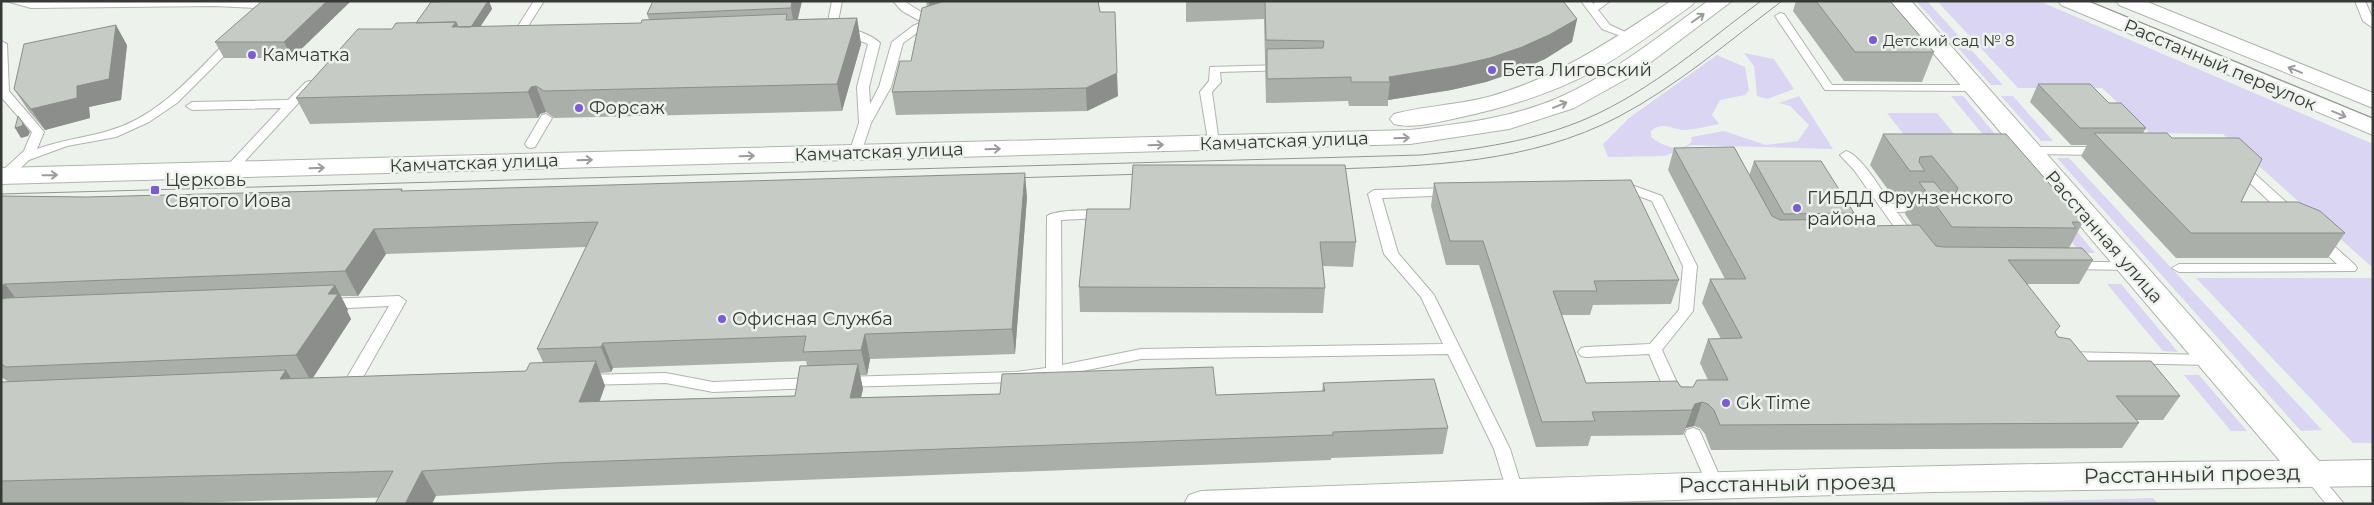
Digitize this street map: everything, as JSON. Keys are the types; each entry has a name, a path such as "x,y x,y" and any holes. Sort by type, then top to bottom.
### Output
{"main road":[{"name":"Камчатская улица","path":"1212,135 1420,118 1497,102 1544,85 1584,67 1685,1"},
{"name":"Камчатская улица","path":"2,172 26,157 531,144 860,137 1212,135 1410,137 1479,128 1529,116 1565,103 1634,64 1722,1"},
{"name":"Расстанная улица","path":"1899,1 2310,473"},
{"name":"Расстанный переулок","path":"2068,1 2373,128"},
{"name":"Расстанный переулок","path":"2126,1 2373,101"},
{"name":"Камчатская улица","path":"2,172 230,170 860,137"},
{"name":"Расстанный проезд","path":"1201,504 1715,484 2142,474 2373,473"}],"lane":[{"path":"11,1 31,5 267,3"},
{"path":"513,42 539,1"},
{"path":"836,1 826,33 849,32 874,43 862,87 860,137"},
{"path":"898,1 906,9 931,23"},
{"path":"1605,1 1589,5 1606,27 1631,37"},
{"path":"2360,1 2368,22 2373,25"},
{"path":"26,157 64,143 112,134 145,119 173,101 267,3"},
{"path":"860,137 885,87 898,42 917,28 948,16"},
{"path":"1780,16 1829,88 1973,88"},
{"path":"1,44 3,92 38,132 35,145 26,157"},
{"path":"1212,135 1206,92 1215,82 1214,69 1298,68"},
{"path":"230,170 319,74"},
{"path":"192,106 290,104"},
{"path":"531,144 546,118"},
{"path":"2028,151 2116,151"},
{"path":"1846,155 1858,167 1904,232 1921,252"},
{"path":"2179,268 2350,268 2230,158"},
{"path":"1586,352 1654,349 1686,311 1690,266 1656,199 1626,187 1606,188"},
{"path":"1461,192 1374,194 1392,254 1426,295 1502,449 1515,491"},
{"path":"1913,192 1935,221"},
{"path":"1887,208 1924,208"},
{"path":"1054,372 1054,216 1100,214"},
{"path":"1890,232 1904,232"},
{"path":"2055,266 2129,266"},
{"path":"310,304 399,301 350,386"},
{"path":"567,380 666,378 713,387 1016,377 1054,372 1141,354 1451,349"},
{"path":"1654,349 1679,405"},
{"path":"2051,356 2210,360"},
{"path":"330,387 369,385"},
{"path":"1693,434 1715,484"},
{"path":"2310,473 2336,504"}],"shaded area":[{"path":"1916,1 1927,1 2003,85 1991,85"},
{"path":"1937,1 2039,1 2373,144 2373,268 2223,134 2150,133 2102,88 2018,88"},
{"path":"1744,53 1774,59 1794,89 1767,99 1757,96 1754,66"},
{"path":"1717,55 1745,67 1749,90 1745,95 1720,100 1712,115 1719,124 1686,130 1660,126 1651,131 1651,137 1666,146 1678,148 1688,145 1692,141 1691,137 1724,131 1766,145 1798,141 1809,125 1790,106 1779,103 1799,96 1833,149 1691,145 1665,156 1608,157 1603,144 1629,118"},
{"path":"1951,96 1963,96 2095,253 2081,253"},
{"path":"2001,96 2013,96 2053,141 2041,141"},
{"path":"1887,113 1937,113 1959,140 1908,140"},
{"path":"2057,158 2069,158 2322,430 2301,431"},
{"path":"2196,278 2373,278 2373,443 2353,443"},
{"path":"2107,284 2121,284 2178,352 2163,351"},
{"path":"2184,375 2199,375 2247,431 2231,431"},
{"path":"2153,498 2158,504 1952,504"}],"building":[{"path":"262,1 327,1 284,42 215,42"},
{"path":"488,1 471,27 458,27 456,22 416,23 431,2"},
{"path":"653,1 792,1 791,8 647,14"},
{"path":"945,1 1098,1 1100,12 1115,12 1117,73 1086,88 892,92 900,61 911,61 922,8"},
{"path":"1265,1 1563,1 1577,19 1549,35 1490,58 1389,77 1390,82 1351,82 1351,77 1267,79 1267,49 1323,48 1324,41 1266,40"},
{"path":"1816,1 1890,1 1934,52 1855,52"},
{"path":"787,14 786,20 857,18 837,84 544,91 536,86 531,87 528,92 296,98 358,29 392,29 396,23 456,22 452,27 641,23 642,20"},
{"path":"116,25 109,79 77,86 77,98 31,109 14,89 24,44"},
{"path":"2038,84 2090,84 2109,103 2121,103 2146,128 2080,128"},
{"path":"18,116 23,123 22,126 15,128"},
{"path":"2094,133 2167,133 2172,138 2239,138 2262,159 2241,202 2298,202 2320,211 2345,233 2191,233"},
{"path":"1883,134 2006,134 2083,222 2072,222 2076,228 1952,227 1919,182 1934,182 1944,194 1955,194 1958,188 1932,156 1920,157 1919,162 1925,171 1910,171"},
{"path":"1734,147 1772,216 1780,220 1863,219 1867,226 1919,225 1936,246 1943,247 2082,248 2093,260 2008,260 2060,326 2055,332 2058,337 2070,339 2088,361 2151,361 2180,396 2116,396 2139,423 1720,425 1714,410 1708,404 1702,402 1695,404 1692,410 1592,412 1595,421 1542,422 1483,241 1450,241 1434,183 1631,180 1679,280 1594,281 1597,291 1553,291 1586,383 1677,381 1681,387 1693,387 1697,380 1728,380 1708,339 1742,338 1710,279 1746,279 1674,148"},
{"path":"1754,161 1821,161 1854,213 1784,214"},
{"path":"1133,165 1345,165 1356,242 1320,242 1325,288 1079,287 1087,209 1130,209"},
{"path":"1025,173 1012,329 865,334 861,350 803,352 806,336 603,343 601,347 537,349 598,222 374,229 345,271 5,284 1,286 1,196 87,197 402,189 401,191"},
{"path":"335,285 328,294 338,294 296,355 6,367 1,364 1,299"},
{"path":"596,361 579,402 795,396 800,366 858,364 850,398 1000,394 1002,374 1213,367 1216,395 1325,391 1323,383 1434,379 1448,428 1333,432 1333,435 553,463 422,471 405,504 375,504 393,471 1,481 1,382 286,370 280,379 526,371 530,363"}],"tram line":[{"path":"1,194 1421,155 1506,143 1548,133 1588,118 1634,94 1699,49 1761,1"},
{"path":"1333,169 1406,166 1479,159 1515,153 1550,144 1584,132 1640,105 1702,62 1782,1"},
{"path":"2089,1 2373,118"},
{"path":"1011,178 1146,174"}],"place":[{"name":"Детский сад № 8","path":"1873,40"},
{"name":"Камчатка","path":"252,55"},
{"name":"Бета Лиговский","path":"1492,70"},
{"name":"Форсаж","path":"579,108"},
{"name":"Церковь Святого Иова","path":"155,190"},
{"name":"ГИБДД Фрунзенского района","path":"1797,208"},
{"name":"Офисная Служба","path":"722,319"},
{"name":"Gk Time","path":"1726,403"}]}
